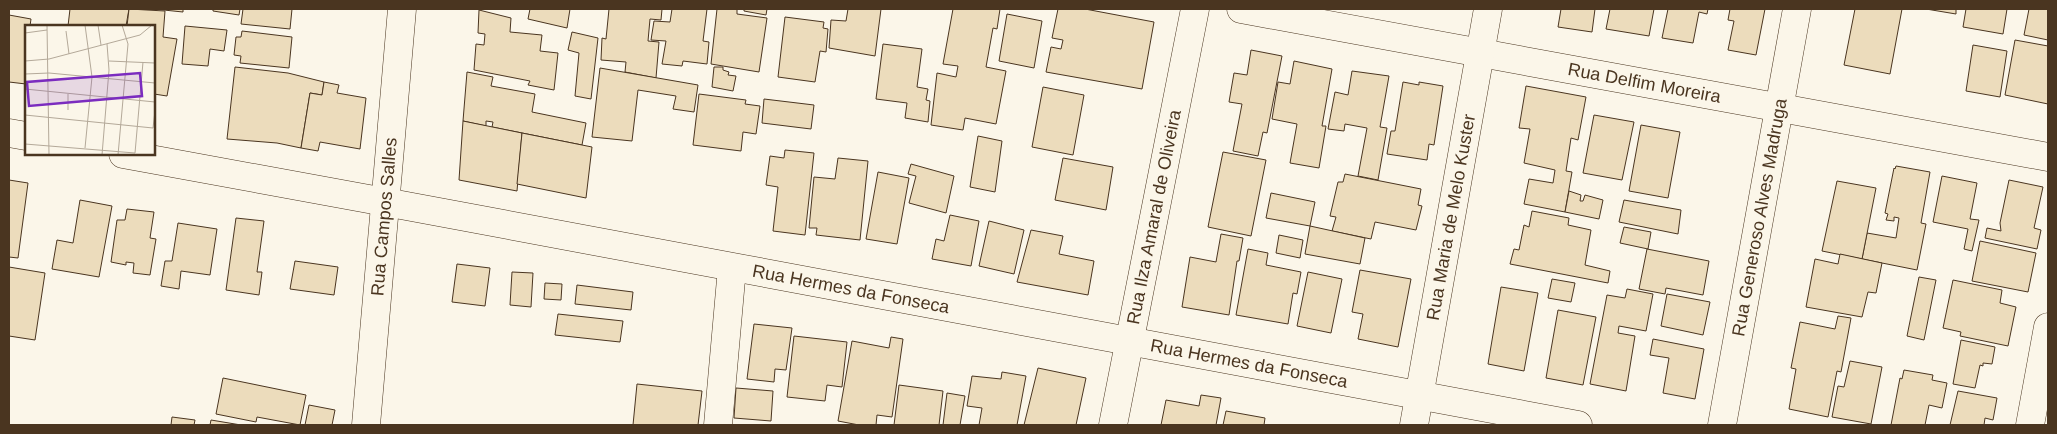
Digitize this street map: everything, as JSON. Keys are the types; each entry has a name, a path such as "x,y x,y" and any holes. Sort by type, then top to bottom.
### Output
{"street":[{"name":"Rua Campos Salles","path":"366,425 402,9"},
{"name":"Rua Ilza Amaral de Oliveira","path":"1113,425 1195,9"},
{"name":"Rua Delfim Moreira","path":"1241,9 2048,157"},
{"name":"Rua Maria de Melo Kuster","path":"1414,425 1488,9"},
{"name":"Rua Generoso Alves Madruga","path":"1722,425 1797,9"},
{"path":"9,132 25,136"},
{"name":"Rua Hermes da Fonseca","path":"128,155 1578,425"},
{"path":"718,425 732,268"},
{"path":"2030,425 2048,327"}],"building":[{"path":"70,9 129,9 126,25 68,25"},
{"path":"129,9 165,11 163,37 177,39 167,96 155,94 155,25 127,25"},
{"path":"154,9 183,9 183,12"},
{"path":"213,9 240,9 239,15 213,11"},
{"path":"243,9 292,9 290,29 241,24"},
{"path":"530,9 570,9 567,28 528,19"},
{"path":"609,9 662,9 661,20 650,19 648,41 659,42 656,78 625,72 626,62 601,60 602,38 606,39"},
{"path":"672,9 707,9 703,41 709,42 707,64 683,61 682,66 662,64 666,41 651,40 654,21 670,22"},
{"path":"717,9 737,9 737,14 767,18 759,72 711,64"},
{"path":"744,9 767,9 766,15 744,11"},
{"path":"848,9 881,9 875,56 829,48 831,20 846,21"},
{"path":"953,9 1000,9 997,29 993,28 986,67 1006,71 996,124 965,118 963,130 931,125 937,73 956,77 958,66 943,64"},
{"path":"1058,9 1085,9 1154,22 1142,89 1046,72 1051,47 1061,49 1063,40 1052,38"},
{"path":"1561,9 1595,9 1592,32 1558,27"},
{"path":"1610,9 1654,9 1649,36 1606,29"},
{"path":"1668,9 1708,9 1707,14 1699,12 1693,43 1662,38"},
{"path":"1730,9 1765,9 1756,55 1728,50 1734,21 1728,20"},
{"path":"1855,9 1902,9 1890,74 1844,65"},
{"path":"1926,9 1956,9 1956,14"},
{"path":"1966,9 2007,9 2003,34 1963,27"},
{"path":"2029,9 2048,9 2048,40 2024,35"},
{"path":"479,10 511,18 510,32 542,35 540,51 558,53 554,90 528,85 530,81 474,70 476,44 484,45 485,34 478,33"},
{"path":"1007,14 1042,21 1034,68 999,61"},
{"path":"9,15 31,19 30,25 25,25 25,84 9,82"},
{"path":"785,17 824,22 823,28 828,29 826,52 820,51 815,82 778,77"},
{"path":"185,26 227,30 224,51 210,49 208,66 182,64"},
{"path":"242,31 292,37 289,68 240,63 241,56 234,55 236,37 241,37"},
{"path":"572,32 598,38 591,99 575,96 579,53 568,50"},
{"path":"2015,40 2048,46 2048,104 2005,95"},
{"path":"883,44 922,49 917,87 928,89 926,100 930,101 928,122 905,118 907,103 876,99"},
{"path":"1973,45 2007,51 2000,97 1966,91"},
{"path":"1251,50 1282,56 1267,133 1263,132 1258,156 1233,151 1242,104 1229,102 1234,73 1247,75"},
{"path":"1294,61 1332,69 1322,126 1326,126 1319,168 1290,163 1297,124 1272,119 1278,82 1290,84"},
{"path":"235,67 288,73 324,82 322,95 310,93 301,148 277,143 227,139"},
{"path":"714,67 723,67 723,70 729,72 728,75 736,76 733,91 712,87"},
{"path":"600,68 698,85 694,112 673,109 676,96 638,90 632,141 592,137"},
{"path":"1352,71 1389,76 1380,127 1387,128 1378,180 1358,176 1367,128 1345,124 1344,131 1328,129 1335,92 1348,95"},
{"path":"467,72 493,77 491,86 535,94 532,112 586,123 582,145 492,127 493,122 486,121 486,126 463,121"},
{"path":"324,82 339,85 337,93 366,98 360,149 320,142 318,151 301,148 310,93 322,95"},
{"path":"1403,82 1419,85 1419,82 1443,86 1434,145 1429,144 1427,160 1387,154 1391,131 1395,131"},
{"path":"1526,86 1586,97 1578,140 1571,138 1566,171 1572,172 1565,212 1524,204 1529,179 1553,183 1555,170 1524,163 1530,129 1519,128"},
{"path":"1043,87 1084,95 1073,155 1032,147"},
{"path":"699,94 746,100 745,104 760,106 756,134 743,132 741,151 693,145"},
{"path":"764,99 814,105 811,129 762,123"},
{"path":"1594,115 1634,122 1622,180 1583,173"},
{"path":"463,121 522,133 517,191 459,180"},
{"path":"1641,125 1680,132 1668,198 1629,191"},
{"path":"522,133 592,147 586,198 517,184"},
{"path":"978,136 1002,141 995,192 970,187"},
{"path":"785,150 814,153 805,235 773,231 778,187 766,185 770,156 784,158"},
{"path":"1223,152 1266,160 1251,236 1208,227"},
{"path":"838,158 868,161 860,240 816,235 817,228 809,228 814,177 835,179"},
{"path":"1063,158 1113,167 1106,210 1055,200"},
{"path":"911,164 954,176 946,213 909,203 916,176 908,174"},
{"path":"1896,166 1930,172 1921,223 1926,224 1917,270 1862,259 1867,233 1896,238 1899,218 1894,217 1894,221 1886,220 1888,214 1885,213"},
{"path":"878,172 909,178 897,244 866,239"},
{"path":"1345,174 1421,189 1418,205 1422,206 1416,230 1375,222 1371,239 1332,231 1336,217 1330,216 1338,182 1343,182"},
{"path":"1942,176 1977,183 1970,219 1979,220 1972,251 1964,249 1968,229 1933,222"},
{"path":"9,180 28,183 18,258 9,257"},
{"path":"2009,180 2043,187 2034,228 2041,230 2037,249 1985,238 1987,228 2001,231 2000,223"},
{"path":"1837,181 1876,188 1862,259 1822,251"},
{"path":"1569,191 1581,195 1580,201 1583,201 1585,195 1603,200 1599,219 1565,212"},
{"path":"1271,193 1315,202 1310,226 1266,218"},
{"path":"80,200 112,206 99,277 52,269 57,240 73,243"},
{"path":"1624,200 1681,210 1678,234 1619,222"},
{"path":"127,209 154,212 150,238 156,239 150,275 133,273 134,263 126,262 126,265 111,262 117,220 125,220"},
{"path":"1532,211 1569,218 1568,225 1591,230 1585,265 1610,271 1608,283 1510,264 1514,249 1519,250 1524,225 1529,227"},
{"path":"950,215 979,221 971,266 932,259 936,239 944,241"},
{"path":"236,218 264,221 257,272 262,272 259,295 226,290"},
{"path":"989,221 1024,230 1014,274 979,266"},
{"path":"178,223 217,229 210,275 181,271 179,289 161,286 165,261 172,261"},
{"path":"1310,226 1365,238 1360,264 1305,254"},
{"path":"1624,227 1651,232 1648,249 1620,243"},
{"path":"1031,230 1063,236 1059,254 1094,261 1088,295 1017,282"},
{"path":"1221,234 1243,238 1239,261 1237,261 1229,315 1182,307 1190,257 1216,262"},
{"path":"1279,235 1303,240 1300,258 1276,253"},
{"path":"1980,241 2036,253 2028,292 1972,281"},
{"path":"1248,249 1268,253 1266,265 1301,272 1297,294 1293,293 1288,324 1236,315"},
{"path":"1647,249 1709,261 1703,295 1666,288 1665,294 1639,289"},
{"path":"1840,254 1882,263 1876,293 1868,292 1862,317 1806,307 1815,259 1838,264"},
{"path":"295,261 338,267 334,295 290,289"},
{"path":"457,264 490,268 485,306 452,302"},
{"path":"9,267 45,273 35,340 9,336"},
{"path":"1360,270 1411,279 1398,347 1358,339 1363,314 1352,312"},
{"path":"512,272 533,273 531,307 510,305"},
{"path":"1308,272 1342,279 1331,333 1297,326"},
{"path":"1919,277 1936,280 1924,340 1907,336"},
{"path":"1552,279 1575,283 1571,302 1548,298"},
{"path":"1953,280 2002,290 2000,303 2016,307 2008,346 1960,336 1961,332 1943,328"},
{"path":"545,283 562,284 561,300 544,299"},
{"path":"577,285 633,292 631,310 575,304"},
{"path":"1501,287 1538,293 1524,371 1488,364"},
{"path":"1627,289 1653,294 1646,331 1619,326 1618,333 1635,336 1626,391 1590,384 1607,295 1625,298"},
{"path":"1667,294 1710,302 1703,335 1661,326"},
{"path":"1558,310 1596,317 1583,385 1546,378"},
{"path":"558,314 623,321 620,342 555,335"},
{"path":"1838,316 1851,318 1841,372 1837,371 1828,417 1789,409 1796,369 1791,368 1800,322 1835,329"},
{"path":"754,324 792,328 786,370 775,369 774,382 747,379"},
{"path":"794,336 847,342 842,387 827,385 825,401 787,397"},
{"path":"891,337 903,339 892,417 877,415 876,425 859,425 838,421 852,341 889,348"},
{"path":"1653,339 1704,349 1695,399 1663,393 1669,358 1650,355"},
{"path":"1961,340 1995,347 1992,364 1983,363 1983,366 1980,365 1975,388 1953,384"},
{"path":"1850,361 1882,367 1871,424 1832,417 1838,386 1844,387"},
{"path":"1038,368 1086,378 1076,425 1024,425"},
{"path":"1904,370 1933,375 1932,380 1947,383 1942,408 1929,405 1925,425 1891,425 1900,378 1902,379"},
{"path":"1002,372 1026,376 1017,425 979,425 982,408 967,406 972,376 1001,379"},
{"path":"223,378 306,395 300,425 257,417 256,422 216,414"},
{"path":"637,384 702,391 698,425 633,425"},
{"path":"899,385 943,391 939,425 894,425"},
{"path":"736,388 773,391 771,421 734,418"},
{"path":"1958,391 1997,398 1993,420 1985,418 1984,425 1950,425"},
{"path":"947,393 965,396 960,425 943,425"},
{"path":"1201,395 1221,398 1216,425 1161,425 1166,400 1199,406"},
{"path":"309,405 335,410 332,425 305,425"},
{"path":"1226,411 1265,418 1264,425 1223,425"},
{"path":"172,417 195,420 194,425 171,425"},
{"path":"211,420 241,425 210,425"}]}
